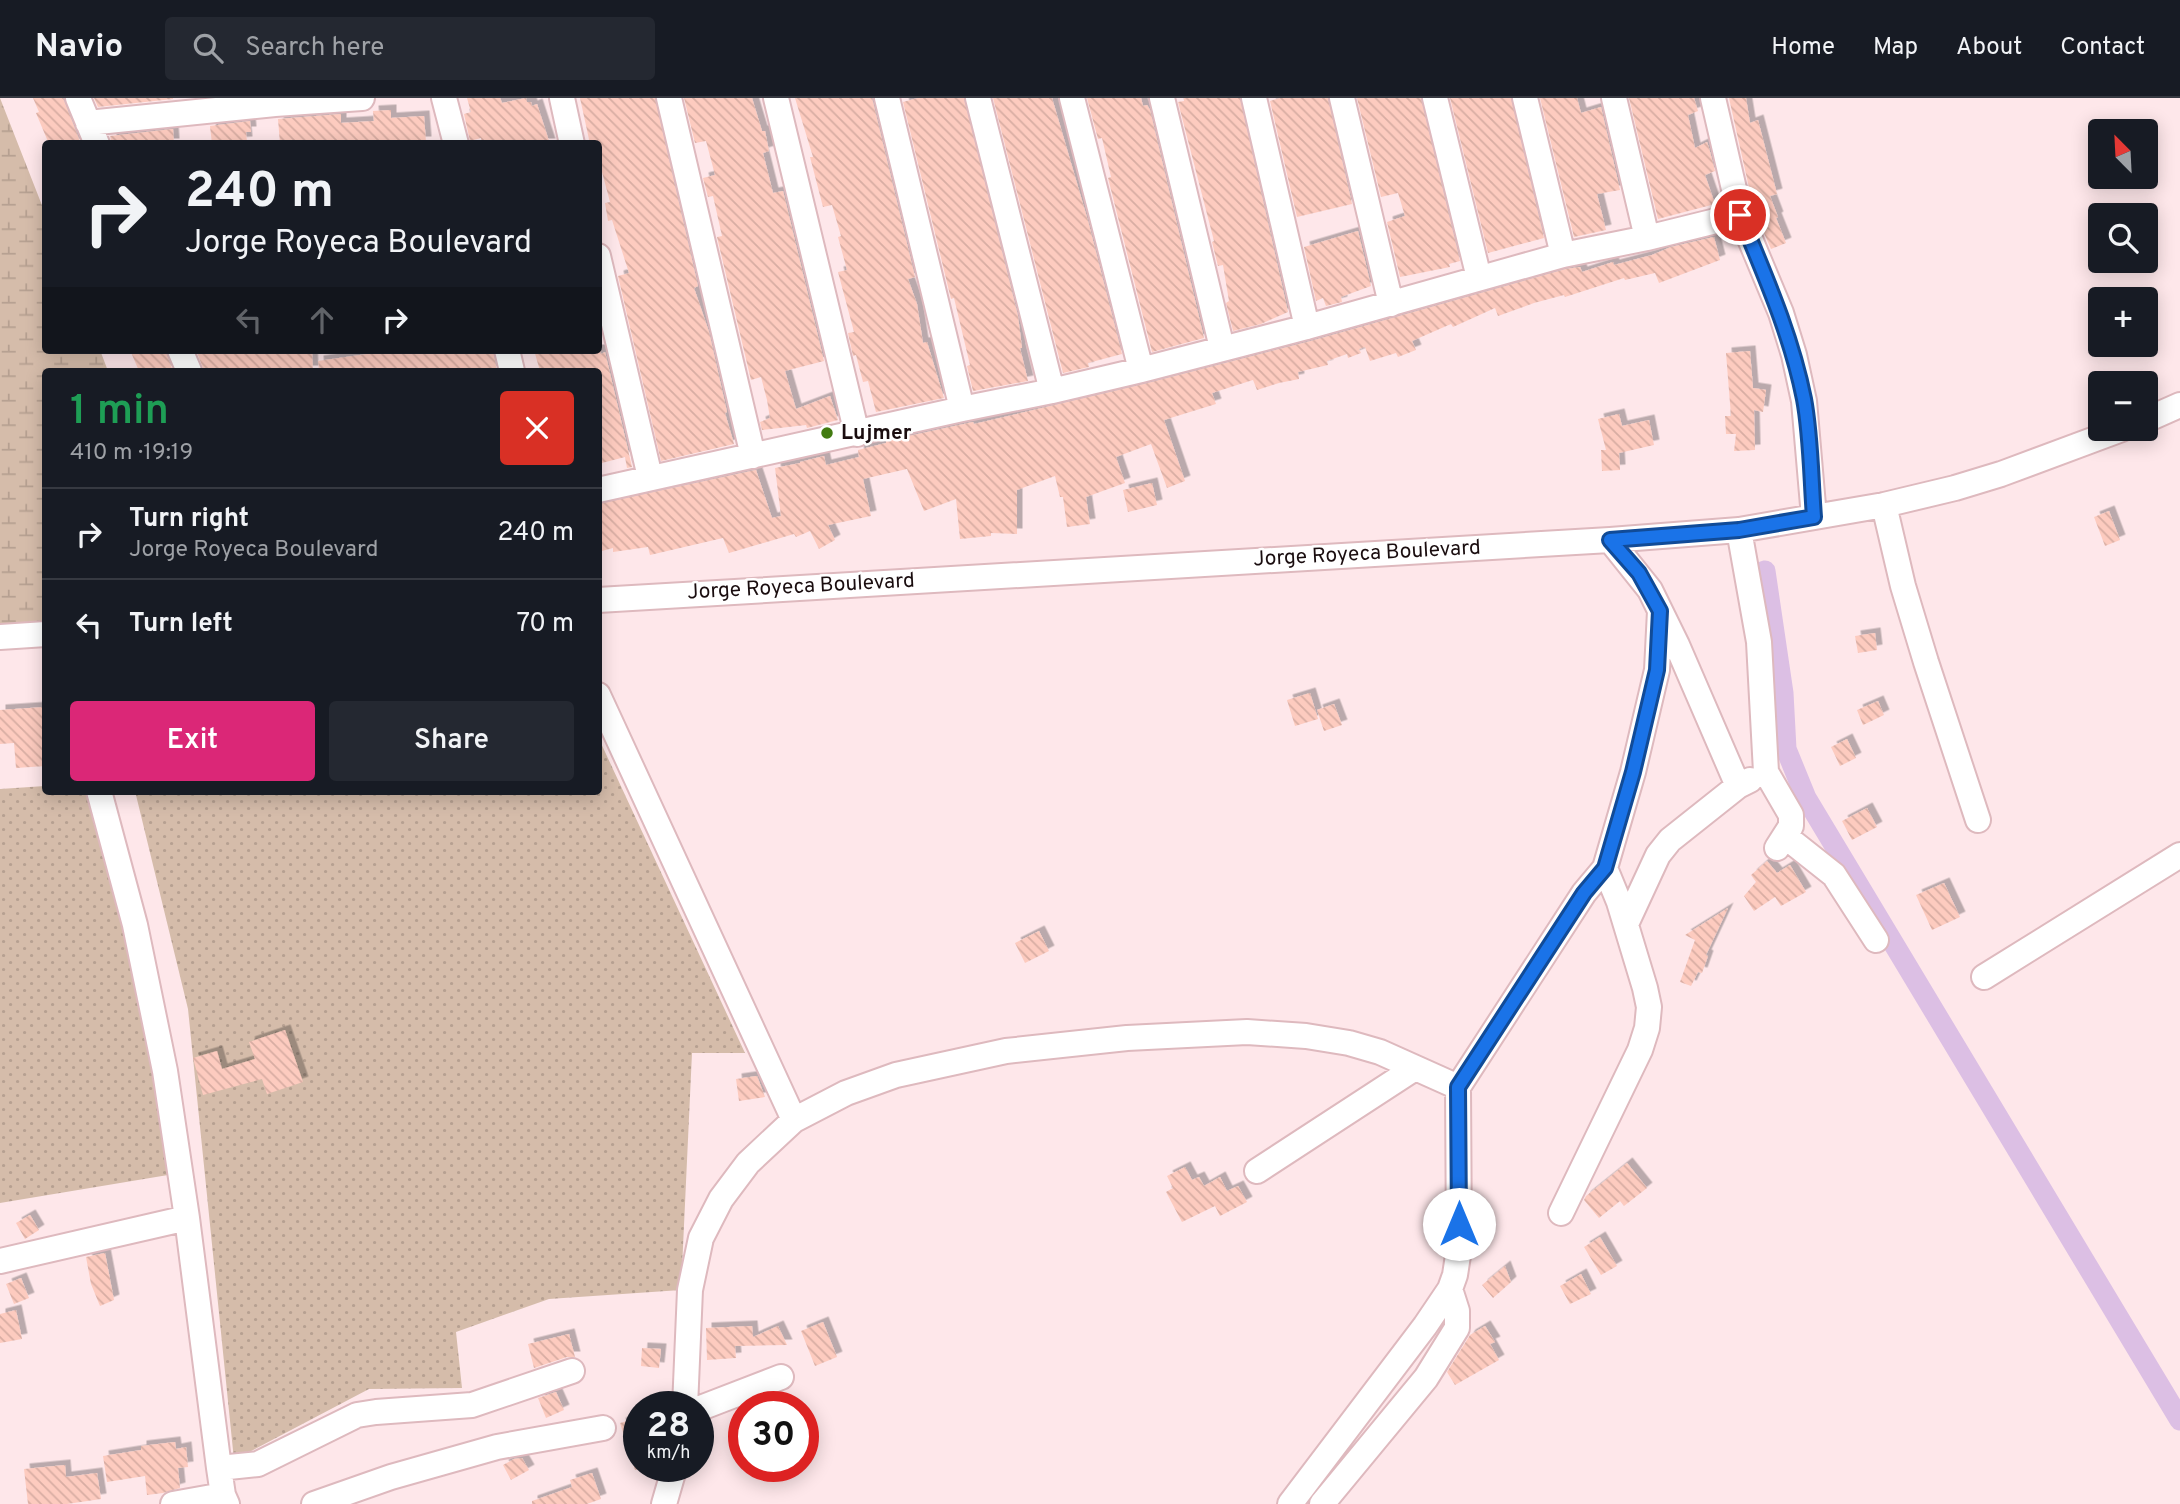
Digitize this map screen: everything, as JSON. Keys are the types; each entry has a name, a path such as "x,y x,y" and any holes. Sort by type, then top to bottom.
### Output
{"street":[{"path":"78,98 92,133 275,104 362,98"},
{"path":"444,98 455,140"},
{"path":"562,98 571,140"},
{"path":"669,98 753,456"},
{"path":"776,98 857,434"},
{"path":"887,98 962,409"},
{"path":"978,98 1052,391"},
{"path":"1072,98 1141,370"},
{"path":"1162,98 1222,348"},
{"path":"1254,98 1307,327"},
{"path":"1342,98 1391,304"},
{"path":"1435,98 1479,278"},
{"path":"1525,98 1563,255"},
{"path":"1614,98 1647,238"},
{"path":"1713,98 1740,215 1781,313 1804,401 1802,519"},
{"path":"602,489 1141,370 1307,327 1563,255 1740,215"},
{"path":"602,273 650,477"},
{"path":"2158,415 2180,405"},
{"name":"Jorge Royeca Boulevard","path":"602,600 1739,530 1884,505 1955,488 2090,441"},
{"path":"1884,505 1903,586 1979,820"},
{"path":"1739,530 1759,642 1766,772 1791,815 1791,826 1781,843 1833,876 1876,940"},
{"path":"1610,540 1639,573 1660,611 1738,786"},
{"path":"1290,1504 1450,1289 1459,1249 1458,1087 1584,893 1605,868 1651,700 1657,670 1660,611"},
{"path":"0,637 42,634"},
{"path":"602,704 794,1120"},
{"path":"1626,924 1658,855 1670,840 1738,786 1766,772"},
{"path":"100,795 135,925 164,1071 225,1500 173,1504"},
{"path":"1983,977 2180,855"},
{"path":"1561,1213 1640,1050 1647,1028 1645,988 1626,924 1605,868"},
{"path":"686,1391 690,1290 701,1238 721,1199 748,1163 794,1120 846,1093 896,1075 1006,1051 1127,1038 1247,1032 1306,1035 1349,1043 1380,1052 1458,1087"},
{"path":"1257,1171 1415,1068"},
{"path":"0,1261 187,1218"},
{"path":"1322,1504 1426,1378 1457,1328 1457,1311 1450,1289"},
{"path":"219,1468 258,1464 357,1415 472,1405 572,1371"},
{"path":"714,1403 781,1377"},
{"path":"314,1504 391,1477 497,1447 603,1428"},
{"path":"664,1504 670,1482"}],"green space":[{"path":"0,98 42,205 42,354 102,354 107,368 42,368 42,623 0,626"},
{"path":"602,745 745,1053 692,1053 681,1290 549,1299 456,1332 462,1388 369,1389 234,1460 188,1009 136,795 602,795"},
{"path":"42,786 42,795 112,795 180,1173 0,1203 0,789"}],"building":[{"path":"33,98 63,98 79,140 47,140 36,113 39,112"},
{"path":"94,98 173,98 173,99 98,107"},
{"path":"467,98 500,98 502,103 526,98 532,106 537,104 549,140 470,140 464,114 471,112"},
{"path":"580,98 655,98 698,286 694,288 709,332 734,444 661,461 618,276 629,273 612,220 608,221 605,203 610,202 602,172 602,140 589,140"},
{"path":"684,98 752,98 762,131 765,131 769,151 763,153 773,193 783,191 824,361 785,371 796,409 830,396 838,420 807,428 806,425 762,430 760,422 770,418 767,400 761,377 751,380 717,237 722,236 713,196 708,197 703,178 715,175 706,141 695,143"},
{"path":"795,98 872,98 915,277 908,279 917,304 923,343 927,342 944,398 876,412 868,381 863,382 856,355 853,356 848,333 854,332 838,272 847,270 838,237 841,236 832,205 823,207 810,157 813,157"},
{"path":"918,98 964,98 1018,316 1020,348 1028,381 973,391 967,366 970,365 954,298 951,299 903,102"},
{"path":"993,98 1052,98 1088,221 1122,354 1088,363 1089,367 1063,373"},
{"path":"1087,98 1141,98 1143,106 1147,105 1150,110 1204,338 1152,352 1108,178 1111,177 1102,138 1098,139"},
{"path":"1184,98 1240,98 1288,312 1261,324 1233,331 1226,303 1229,301 1223,265 1218,266 1178,102 1184,101"},
{"path":"1280,98 1328,98 1352,204 1297,217 1270,101"},
{"path":"1357,98 1421,98 1460,261 1449,264 1450,267 1400,277 1387,222 1405,216 1398,193 1381,197"},
{"path":"1450,98 1511,98 1544,238 1488,253"},
{"path":"1540,98 1577,98 1581,113 1601,107 1620,190 1597,194 1606,230 1574,237"},
{"path":"1629,98 1694,98 1698,111 1688,115 1695,148 1707,142 1709,148 1715,171 1705,175 1715,204 1658,219"},
{"path":"1729,98 1746,98 1750,123 1758,120 1777,194 1770,196 1786,243 1771,249 1754,210"},
{"path":"391,110 391,118 424,116 426,140 280,140 278,119 341,114 341,123 374,121 373,111"},
{"path":"250,121 251,132 246,132 247,140 212,140 210,126"},
{"path":"173,129 174,140 111,140 110,136"},
{"path":"1358,231 1371,286 1341,297 1342,302 1326,306 1323,298 1316,301 1304,247"},
{"path":"1714,237 1720,260 1659,283 1655,273 1625,280 1624,278 1498,316 1495,308 1453,327 1451,324 1412,341 1416,350 1398,357 1396,353 1370,361 1365,347 1359,349 1361,353 1348,358 1347,354 1327,361 1328,365 1298,372 1299,379 1257,390 1253,380 1212,393 1216,404 1164,420 1185,481 1167,488 1151,444 1116,457 1125,483 1086,497 1090,524 1067,527 1063,497 1060,497 1055,476 1017,490 1017,534 991,533 991,536 960,539 956,499 924,511 907,469 863,479 871,516 828,525 835,540 819,549 810,531 796,537 794,534 729,553 723,538 650,555 648,547 602,551 602,503 756,470 772,518 781,516 775,468 824,456 826,465 859,457 858,450 886,441 973,422 974,424 1144,384 1311,341 1566,269 1580,267 1582,272 1613,262 1614,265 1652,255 1671,247"},
{"path":"1750,351 1753,388 1766,390 1763,412 1754,410 1755,450 1734,451 1736,434 1726,434 1725,416 1731,416 1726,353"},
{"path":"605,352 632,467 627,468 625,457 602,463 602,368 539,368 535,354"},
{"path":"132,354 167,354 172,368 138,368"},
{"path":"198,354 312,354 313,368 203,368"},
{"path":"367,354 494,354 496,368 319,368 318,361"},
{"path":"1619,414 1622,426 1649,420 1654,445 1619,453 1620,470 1602,471 1601,450 1606,450 1598,419"},
{"path":"1152,483 1157,505 1128,512 1123,490"},
{"path":"2109,511 2120,540 2105,546 2094,517"},
{"path":"1875,633 1877,650 1858,653 1855,636"},
{"path":"1310,693 1318,719 1295,726 1287,700"},
{"path":"1878,701 1884,715 1863,725 1857,710"},
{"path":"1334,704 1342,725 1324,731 1317,710"},
{"path":"42,707 42,766 16,768 14,743 0,744 0,710"},
{"path":"1847,739 1856,758 1840,766 1831,747"},
{"path":"1867,808 1877,827 1852,840 1842,821"},
{"path":"1767,861 1777,873 1790,865 1806,892 1781,906 1775,897 1754,911 1744,896 1756,882 1751,875"},
{"path":"1944,883 1960,917 1932,930 1916,895"},
{"path":"1728,908 1706,955 1708,956 1702,973 1698,972 1691,986 1680,982 1695,940 1685,935"},
{"path":"1039,931 1049,951 1025,963 1015,943"},
{"path":"285,1030 303,1082 267,1094 262,1079 203,1095 193,1058 217,1051 222,1069 255,1059 249,1042"},
{"path":"757,1076 765,1097 739,1101 736,1079"},
{"path":"1627,1163 1647,1188 1624,1206 1620,1201 1599,1218 1584,1200 1586,1196"},
{"path":"1185,1167 1192,1180 1199,1177 1204,1186 1220,1177 1227,1191 1238,1186 1247,1202 1220,1216 1215,1206 1182,1222 1166,1192 1173,1188 1167,1176"},
{"path":"30,1215 39,1230 25,1239 16,1223"},
{"path":"1600,1237 1617,1266 1601,1275 1584,1247"},
{"path":"105,1253 114,1300 100,1306 91,1284 86,1257"},
{"path":"1505,1266 1511,1282 1493,1298 1482,1285"},
{"path":"1581,1274 1591,1294 1570,1304 1560,1286"},
{"path":"21,1278 29,1298 14,1304 6,1284"},
{"path":"16,1310 22,1339 0,1343 0,1314"},
{"path":"823,1322 837,1357 815,1366 801,1331"},
{"path":"752,1326 753,1337 778,1326 787,1345 735,1346 736,1358 707,1360 706,1328"},
{"path":"1485,1326 1495,1342 1490,1344 1499,1360 1455,1385 1447,1372 1470,1335"},
{"path":"569,1334 575,1357 534,1368 528,1344"},
{"path":"642,1348 661,1349 659,1368 641,1366"},
{"path":"556,1392 564,1410 546,1418 538,1398"},
{"path":"175,1442 176,1449 186,1447 188,1467 178,1468 180,1488 147,1495 145,1476 107,1482 103,1456 141,1450 141,1446"},
{"path":"522,1458 529,1470 511,1480 503,1465"},
{"path":"65,1465 66,1477 97,1473 101,1499 67,1504 28,1504 24,1469"},
{"path":"592,1473 601,1499 587,1504 532,1504 532,1501 572,1487 570,1480"}],"waterway":[{"path":"1765,571 1783,693 1786,749 1806,798 2180,1420"}],"place":[{"name":"Lujmer","path":"827,433"}],"route":[{"path":"1459,1224 1458,1087 1584,893 1605,868 1651,700 1657,670 1660,611 1639,573 1610,540 1739,530 1814,517 1804,401 1794,355 1781,313 1740,215"}]}
